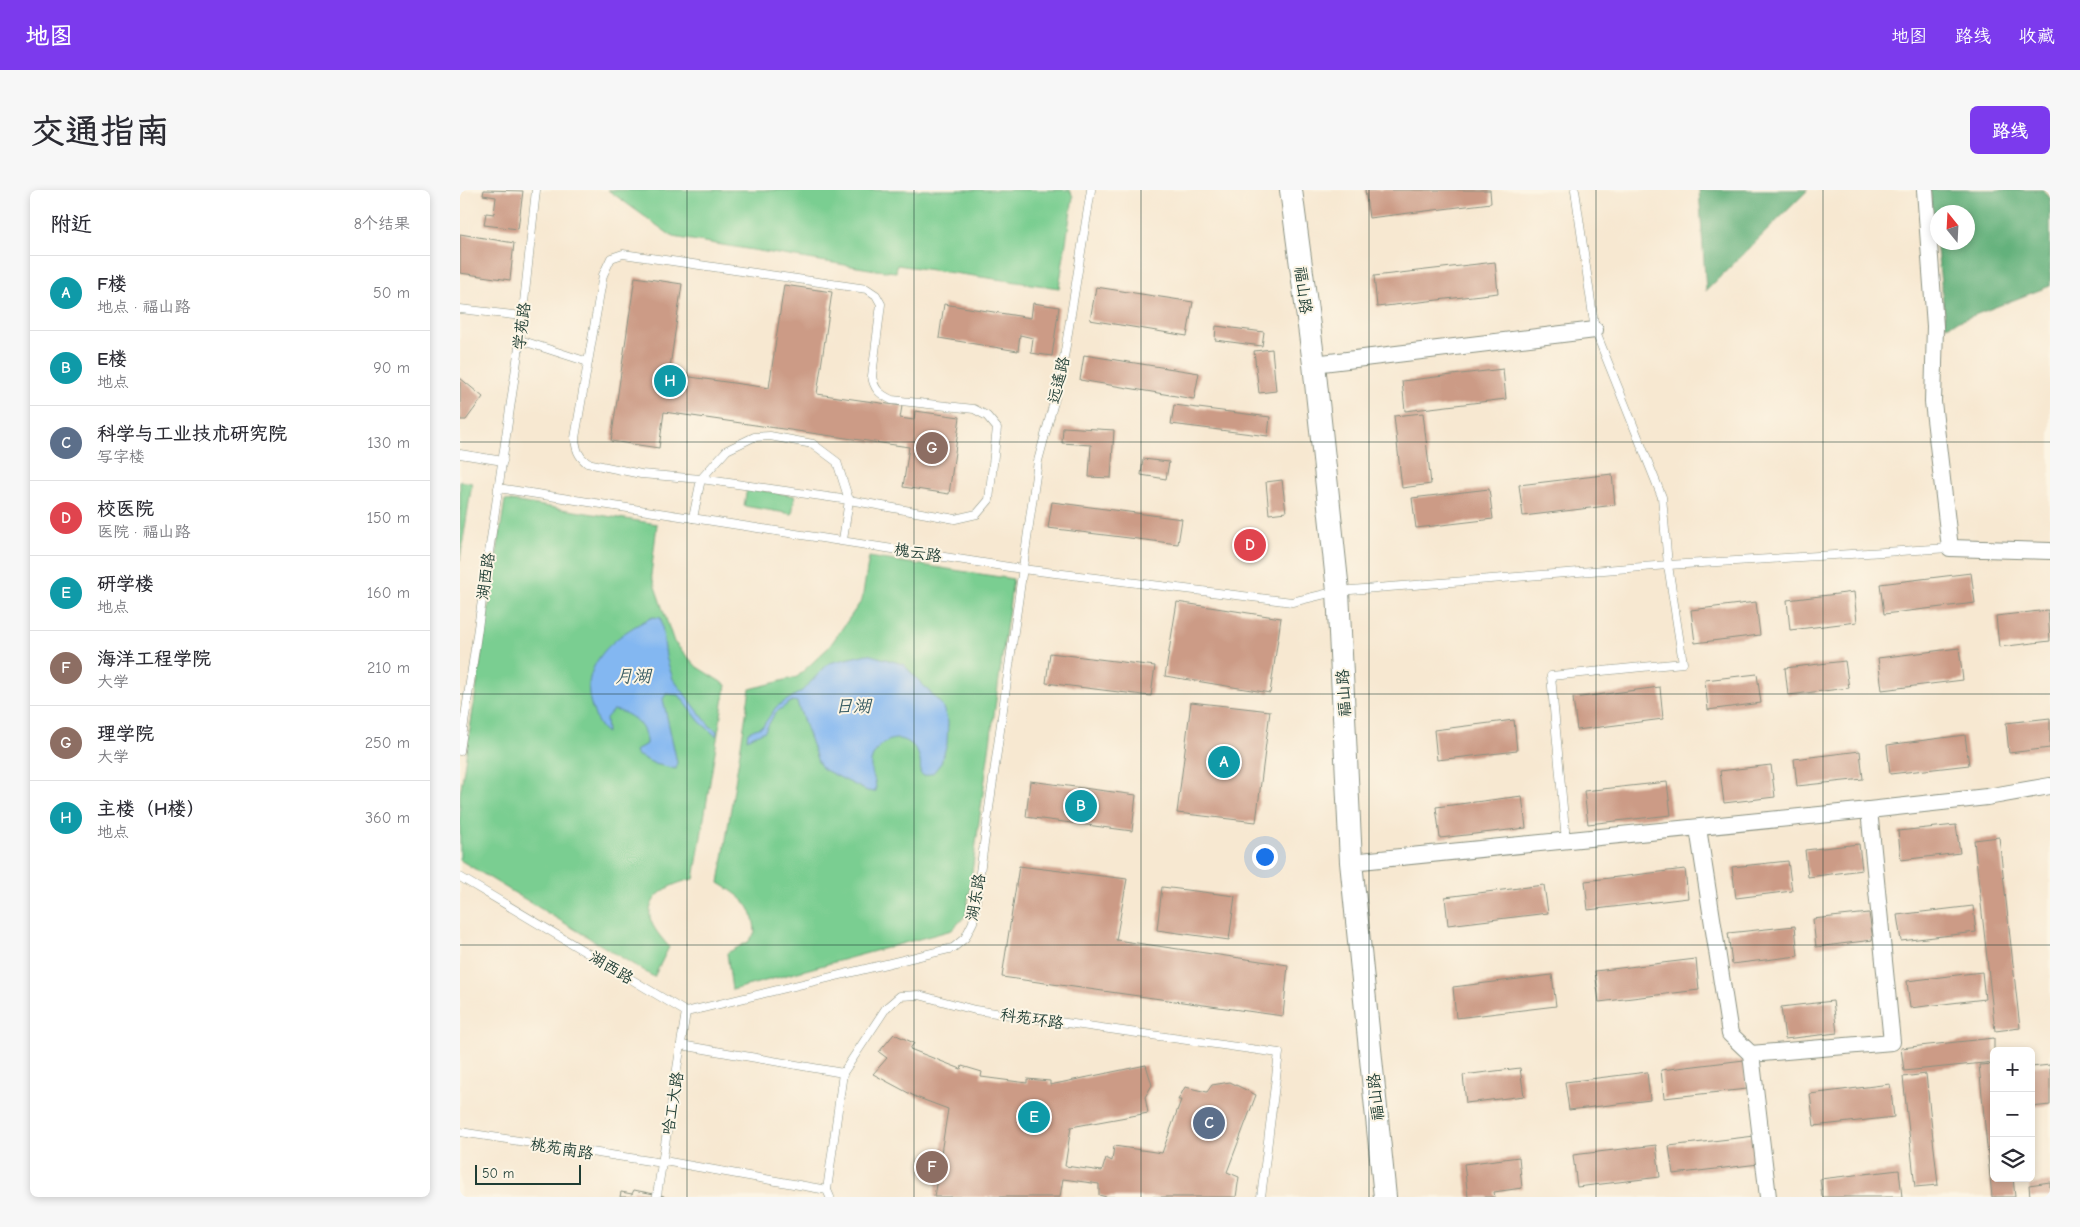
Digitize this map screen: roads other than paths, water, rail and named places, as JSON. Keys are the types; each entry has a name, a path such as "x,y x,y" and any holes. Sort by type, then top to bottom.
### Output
{"main road":[{"name":"福山路","path":"1291,190 1314,364 1338,591 1351,862 1385,1197"}],"street":[{"path":"1925,190 1935,326 1933,402 1950,548 2050,551"},
{"path":"1314,364 1595,330"},
{"path":"1351,862 1869,810 1987,797 2050,786"},
{"path":"1751,1054 1892,1042 1869,810"},
{"path":"1698,828 1730,1034 1751,1054 1768,1197"}],"lane":[{"name":"学苑路","path":"503,461 520,340 536,190"},
{"name":"远遥路","path":"1022,569 1038,461 1061,376 1091,190"},
{"path":"1566,841 1551,676 1683,663 1668,565 1662,497 1595,330 1576,190"},
{"path":"632,254 867,289 876,295 882,304 872,376 874,387 880,395 892,400 974,409 987,416 997,428 989,500 977,514 955,519 849,500 701,479 599,467 587,464 581,459 575,438 603,275 607,263 617,256 632,254"},
{"path":"460,309 522,316"},
{"path":"520,340 588,362"},
{"path":"694,518 701,479 727,450 754,437 770,436 813,444 826,451 837,462 849,500 843,540"},
{"path":"460,454 503,461"},
{"name":"湖西路","path":"460,751 503,461"},
{"name":"槐云路","path":"498,488 1022,569 1292,602 1338,591 1668,565 1950,548"},
{"name":"湖东路","path":"686,1012 954,948 965,938 972,922 1022,569"},
{"name":"湖西路","path":"460,876 686,1012"},
{"name":"科苑环路","path":"843,1073 886,1008 900,996 919,995 975,1010 1279,1053 1261,1197"},
{"name":"哈工大路","path":"657,1195 686,1012"},
{"path":"663,1162 828,1193 843,1073 681,1045"},
{"name":"桃苑南路","path":"460,1132 663,1162"}],"water":[{"name":"月湖","path":"653,617 661,618 666,657 673,679 710,726 717,731 716,736 700,722 679,695 666,694 663,699 677,762 676,769 655,764 637,755 635,751 646,744 646,737 641,726 632,717 613,710 606,718 607,733 604,731 597,720 589,694 590,679 595,665 603,653 626,632"},
{"name":"日湖","path":"867,654 903,664 942,705 948,722 947,744 941,763 933,773 924,776 920,773 920,761 917,751 904,740 896,739 887,742 879,748 872,758 871,767 876,784 875,792 867,791 823,769 818,762 797,702 792,701 775,713 765,731 747,739 748,732 763,726 776,707 802,691 829,663"}],"place":[{"name":"主楼（H楼）","path":"670,381"},
{"name":"理学院","path":"932,448"},
{"name":"校医院","path":"1250,545"},
{"name":"F楼","path":"1224,762"},
{"name":"E楼","path":"1081,806"},
{"name":"研学楼","path":"1034,1117"},
{"name":"科学与工业技术研究院","path":"1209,1123"},
{"name":"海洋工程学院","path":"932,1167"}]}
